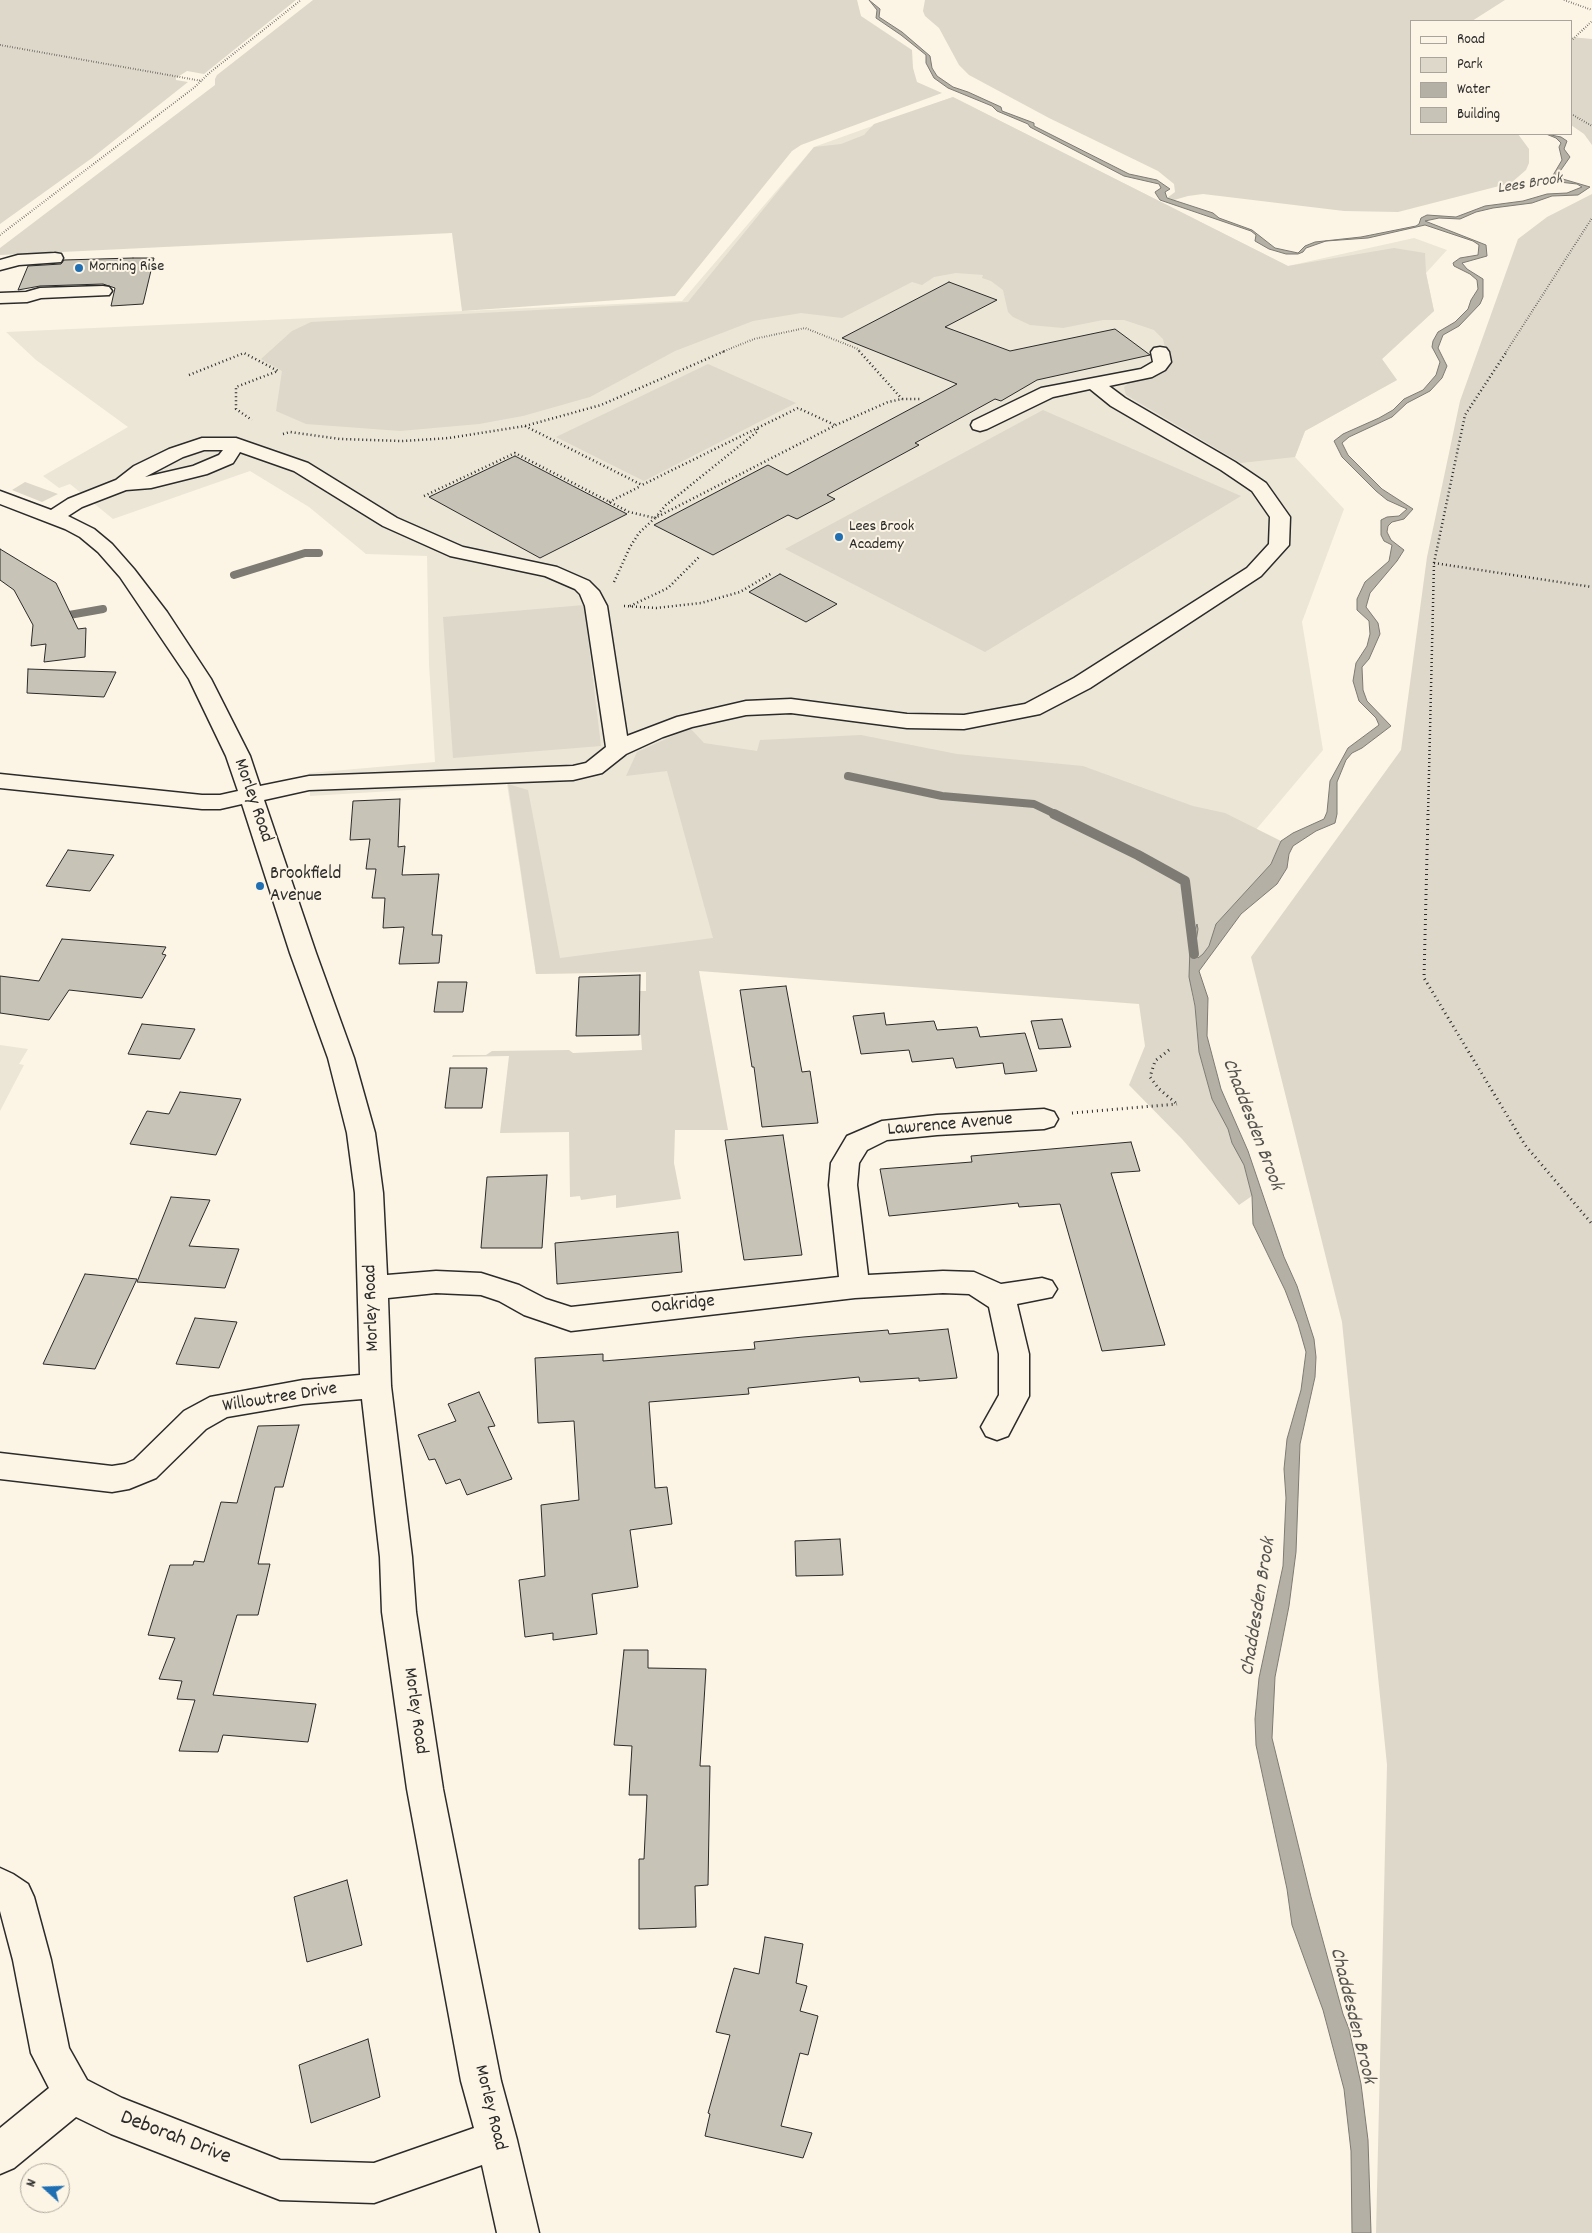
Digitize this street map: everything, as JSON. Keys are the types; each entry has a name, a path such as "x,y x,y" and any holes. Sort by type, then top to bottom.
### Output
{"street":[{"path":"0,265 18,260 55,258"},
{"path":"0,298 27,297 40,293 104,291"},
{"path":"0,304 81,302"},
{"path":"980,424 1048,392 1153,370 1162,362 1160,352"},
{"path":"0,781 202,802 220,802 309,783 573,773 594,768 618,749 655,732 685,722 746,708 791,706 907,721 964,722 1032,708 1082,683 1254,572 1279,545 1280,517 1259,487 1228,466 1118,402 1094,383"},
{"path":"53,517 75,503 123,484 141,470 176,453 203,436 236,444 301,467 390,522 457,552 550,572 573,580 589,592 596,606 618,749"},
{"path":"123,484 151,482 200,470 226,459 236,444"},
{"name":"Morley Road","path":"0,497 53,517 87,533 104,548 127,572 200,679 238,756 303,953 341,1058 361,1133 370,1201 376,1386 396,1557 399,1612 425,1788 482,2081 518,2233"},
{"name":"Lawrence Avenue","path":"855,1288 843,1185 845,1163 857,1144 882,1131 937,1125 1044,1119"},
{"name":"Oakridge","path":"373,1288 436,1282 481,1284 509,1292 534,1307 571,1319 855,1288 943,1282 974,1283 996,1296"},
{"path":"997,1427 1014,1396 1014,1354 1003,1305 996,1296 1042,1289"},
{"name":"Willowtree Drive","path":"0,1466 112,1479 129,1476 145,1469 194,1420 221,1406 303,1392 376,1386"},
{"path":"0,1886 15,1897 32,1960 51,2053 73,2094 0,2154"},
{"name":"Deborah Drive","path":"73,2094 111,2114 280,2180 374,2183 497,2140"}],"path":[{"path":"0,235 202,80 301,0"},
{"path":"1564,0 1592,10"},
{"path":"1572,40 1592,21"},
{"path":"0,45 202,80"},
{"path":"1572,115 1592,126"},
{"path":"1592,218 1465,415 1434,562 1424,978 1525,1144 1592,1224"},
{"path":"283,434 290,432 340,438 402,441 449,438 525,426 601,405 754,339 805,328 858,349 902,398"},
{"path":"189,375 244,353 278,371 236,387 236,409 252,420"},
{"path":"424,496 515,453 629,512 655,518 836,425 888,402 902,398 922,399"},
{"path":"609,502 798,408 836,425"},
{"path":"525,426 642,485"},
{"path":"596,606 605,600 635,540 666,505 758,431 757,428"},
{"path":"629,606 668,588 700,556"},
{"path":"1434,562 1592,587"},
{"path":"596,606 611,604 656,608 701,603 740,592 772,573"},
{"path":"1044,1119 1062,1114 1177,1104 1159,1089 1150,1077 1154,1061 1169,1050"}],"shaded area":[{"name":"Lees Brook Academy","path":"953,97 1288,266 1414,238 1447,250 1426,273 1434,311 1382,359 1397,380 1305,431 1295,457 1344,509 1302,622 1323,750 1260,825 1175,919 699,971 536,974 507,784 310,796 309,773 435,762 429,664 427,556 366,554 309,507 250,471 113,519 70,484 59,488 43,476 128,427 36,360 6,332 682,301 814,147"},
{"path":"0,1045 28,1049 19,1064 24,1065 0,1111"}],"green space":[{"path":"0,0 296,0 204,74 187,71 176,78 176,80 188,82 92,158 0,224"},
{"path":"313,0 857,0 861,16 912,50 913,68 917,82 942,93 801,145 792,151 675,296 462,311 452,233 0,255 0,248 215,85 217,75"},
{"path":"925,0 1505,0 1474,20 1410,20 1410,135 1519,135 1529,149 1529,163 1526,170 1511,183 1398,212 1344,211 1203,194 1174,200 1167,198 1175,192 1174,184 1158,171 1049,118 969,75 959,65 939,28 925,16 923,11"},
{"path":"1572,37 1592,39 1592,145 1584,134 1572,126"},
{"path":"953,97 1288,266 1394,248 1425,253 1426,273 1434,311 1382,359 1397,380 1305,431 1295,457 1241,463 1126,395 1124,387 1130,381 1151,375 1165,348 1163,339 1154,330 1124,320 1103,320 1063,328 1030,325 1013,317 1008,312 1003,290 991,281 982,278 983,275 956,273 934,277 922,285 912,282 842,318 801,313 753,321 675,351 590,397 523,416 479,424 400,431 306,424 276,411 282,371 261,359 292,331 311,322 688,302 814,147 841,144 864,135 874,124"},
{"path":"1592,194 1592,2233 1376,2233 1387,1765 1342,1322 1251,957 1401,750 1427,557 1460,401 1518,239 1547,217"},
{"path":"708,364 796,403 644,481 556,437"},
{"path":"1043,410 1241,496 985,652 785,549"},
{"path":"25,482 58,494 42,502 12,490"},
{"path":"584,605 601,746 453,758 443,617"},
{"path":"690,728 704,743 757,751 760,740 861,735 957,754 1083,766 1193,806 1225,813 1281,841 1271,864 1216,924 1209,946 1203,954 1199,958 1195,948 1197,925 1190,947 1192,995 1195,1006 1199,1052 1212,1099 1228,1129 1232,1143 1242,1158 1252,1196 1239,1205 1182,1139 1129,1085 1145,1046 1139,1004 699,971 728,1130 675,1130 674,1163 681,1199 616,1208 616,1195 581,1200 580,1196 570,1197 569,1132 500,1133 509,1056 452,1057 453,1055 486,1055 492,1051 569,1050 573,1053 642,1050 633,991 646,991 646,972 536,974 508,784 528,790 560,958 713,938 667,771 626,776 637,752"}],"water":[{"path":"869,0 880,9 879,17 902,32 930,56 932,68 937,76 953,87 1001,107 1002,111 1034,123 1034,126 1129,174 1157,180 1170,189 1165,192 1167,198 1213,213 1219,218 1252,230 1275,248 1298,253 1305,246 1315,242 1361,237 1416,226 1421,218 1427,215 1456,217 1485,206 1523,201 1547,194 1567,193 1582,187 1577,184 1559,182 1552,177 1562,160 1559,147 1561,143 1556,138 1548,135 1561,137 1567,141 1564,149 1570,157 1556,177 1590,187 1578,195 1552,196 1532,203 1493,208 1476,212 1460,219 1439,218 1425,221 1486,245 1487,256 1462,263 1467,269 1483,279 1483,297 1480,304 1459,326 1443,335 1438,348 1447,366 1442,378 1430,391 1407,403 1392,417 1349,437 1342,443 1348,455 1382,489 1413,509 1404,519 1392,522 1388,526 1387,532 1391,540 1404,550 1370,593 1366,607 1378,623 1380,634 1369,659 1362,667 1363,690 1367,701 1391,726 1362,748 1352,753 1346,760 1337,782 1337,814 1335,823 1316,831 1293,846 1289,854 1287,868 1277,884 1241,914 1199,971 1208,998 1207,1036 1221,1089 1248,1151 1284,1257 1297,1286 1314,1339 1316,1357 1315,1377 1300,1444 1296,1552 1289,1606 1275,1677 1272,1738 1311,1897 1343,2014 1349,2029 1361,2084 1368,2140 1371,2233 1352,2233 1351,2151 1344,2089 1323,2010 1292,1925 1287,1889 1256,1745 1255,1719 1259,1678 1283,1566 1286,1498 1284,1469 1287,1439 1301,1390 1306,1352 1285,1290 1253,1224 1252,1196 1244,1165 1212,1099 1199,1052 1195,1006 1189,977 1190,947 1197,924 1195,948 1198,958 1203,954 1209,946 1216,924 1271,864 1281,841 1293,833 1324,819 1327,812 1330,781 1348,748 1379,725 1376,718 1359,701 1353,681 1356,663 1367,646 1370,634 1369,621 1357,610 1357,599 1365,582 1389,561 1392,545 1384,541 1381,535 1381,520 1387,517 1399,516 1407,509 1387,500 1376,491 1342,457 1334,441 1343,434 1393,410 1404,399 1423,390 1436,375 1440,362 1432,347 1433,341 1438,332 1455,322 1468,309 1478,289 1477,280 1454,266 1453,263 1460,258 1478,255 1479,245 1473,241 1425,225 1368,238 1326,241 1306,248 1298,254 1286,254 1269,249 1255,241 1256,235 1251,231 1160,200 1155,192 1161,188 1159,184 1124,176 1030,127 1028,124 997,111 992,106 948,88 934,78 926,63 926,55 876,18 877,10"}],"building":[{"path":"154,258 143,304 111,306 115,288 103,284 40,286 18,290 28,266 61,264 64,260"},
{"path":"949,282 997,300 945,327 1010,351 1115,329 1150,355 1037,380 1001,401 995,399 915,443 919,445 827,495 835,499 797,519 788,515 713,555 654,525 768,465 787,475 957,384 842,338"},
{"path":"515,456 627,514 540,558 429,497"},
{"path":"0,549 56,583 78,629 86,628 85,657 44,662 46,644 31,646 33,625 14,590 0,580"},
{"path":"780,574 837,604 806,622 749,592"},
{"path":"28,669 116,672 104,697 27,693"},
{"path":"400,799 398,847 405,846 402,875 439,874 432,935 442,935 439,963 399,964 404,927 383,928 385,898 372,898 376,869 366,869 370,839 350,840 353,801"},
{"path":"68,850 114,855 90,891 46,886"},
{"path":"62,939 166,947 162,954 166,955 142,998 69,990 49,1020 0,1013 0,976 39,981"},
{"path":"640,975 639,1035 576,1036 579,977"},
{"path":"438,982 467,982 463,1012 434,1012"},
{"path":"786,986 802,1072 810,1071 818,1123 762,1127 754,1067 752,1067 740,990"},
{"path":"884,1013 886,1025 934,1021 937,1030 977,1027 980,1037 1025,1033 1037,1071 1005,1074 1003,1063 956,1068 953,1058 912,1062 909,1050 861,1054 853,1016"},
{"path":"1062,1019 1071,1047 1039,1049 1031,1021"},
{"path":"142,1024 195,1029 180,1059 128,1054"},
{"path":"450,1068 487,1068 482,1108 445,1108"},
{"path":"180,1092 241,1099 216,1155 130,1144 147,1111 169,1114"},
{"path":"783,1135 802,1255 744,1260 725,1140"},
{"path":"1131,1142 1140,1171 1111,1173 1165,1345 1102,1351 1060,1204 1019,1207 1018,1203 889,1216 880,1169 972,1162 971,1156"},
{"path":"547,1175 542,1248 481,1248 487,1177"},
{"path":"171,1197 210,1200 189,1246 239,1249 225,1288 137,1282"},
{"path":"678,1232 682,1272 557,1284 555,1243"},
{"path":"85,1274 137,1279 95,1369 43,1364"},
{"path":"195,1318 237,1322 219,1368 176,1364"},
{"path":"948,1329 957,1378 919,1381 919,1378 860,1382 859,1377 748,1388 749,1394 649,1402 655,1488 667,1487 672,1524 630,1530 638,1587 592,1594 597,1634 553,1640 553,1633 525,1637 519,1580 545,1576 541,1505 579,1500 574,1421 538,1423 535,1358 603,1354 603,1361 755,1349 754,1342 803,1337 888,1330 889,1334"},
{"path":"479,1392 495,1426 488,1427 512,1479 467,1495 460,1479 446,1484 435,1459 429,1460 418,1435 456,1421 448,1404"},
{"path":"299,1425 283,1487 275,1487 258,1564 270,1564 258,1615 237,1615 213,1695 316,1704 308,1742 223,1735 218,1752 179,1751 195,1700 177,1699 182,1681 159,1679 175,1638 148,1635 170,1565 193,1565 194,1561 204,1562 221,1502 237,1503 258,1426"},
{"path":"840,1539 843,1575 796,1576 795,1541"},
{"path":"624,1650 648,1650 648,1668 706,1669 700,1766 710,1766 708,1885 695,1886 696,1927 639,1929 639,1859 644,1859 647,1795 629,1795 632,1746 614,1745"},
{"path":"347,1880 362,1945 307,1962 294,1897"},
{"path":"765,1937 803,1944 796,1983 807,1986 800,2011 818,2016 808,2055 800,2053 781,2126 812,2133 803,2158 705,2136 710,2114 708,2113 730,2035 716,2032 734,1968 759,1974"},
{"path":"368,2039 380,2097 311,2123 299,2065"}],"waterway":[{"path":"234,575 305,553 319,553"},
{"path":"58,617 103,609"},
{"path":"848,776 942,796 1034,804 1057,815"},
{"path":"1054,814 1138,855 1185,881 1194,954"}],"place":[{"name":"Morning Rise","path":"79,268"},
{"name":"Lees Brook Academy","path":"839,537"},
{"name":"Brookfield Avenue","path":"260,886"}],"water label":[{"name":"Lees Brook","path":"1530,185"},
{"name":"Chaddesden Brook","path":"1251,1125"},
{"name":"Chaddesden Brook","path":"1260,1607"},
{"name":"Chaddesden Brook","path":"1351,2016"}]}
